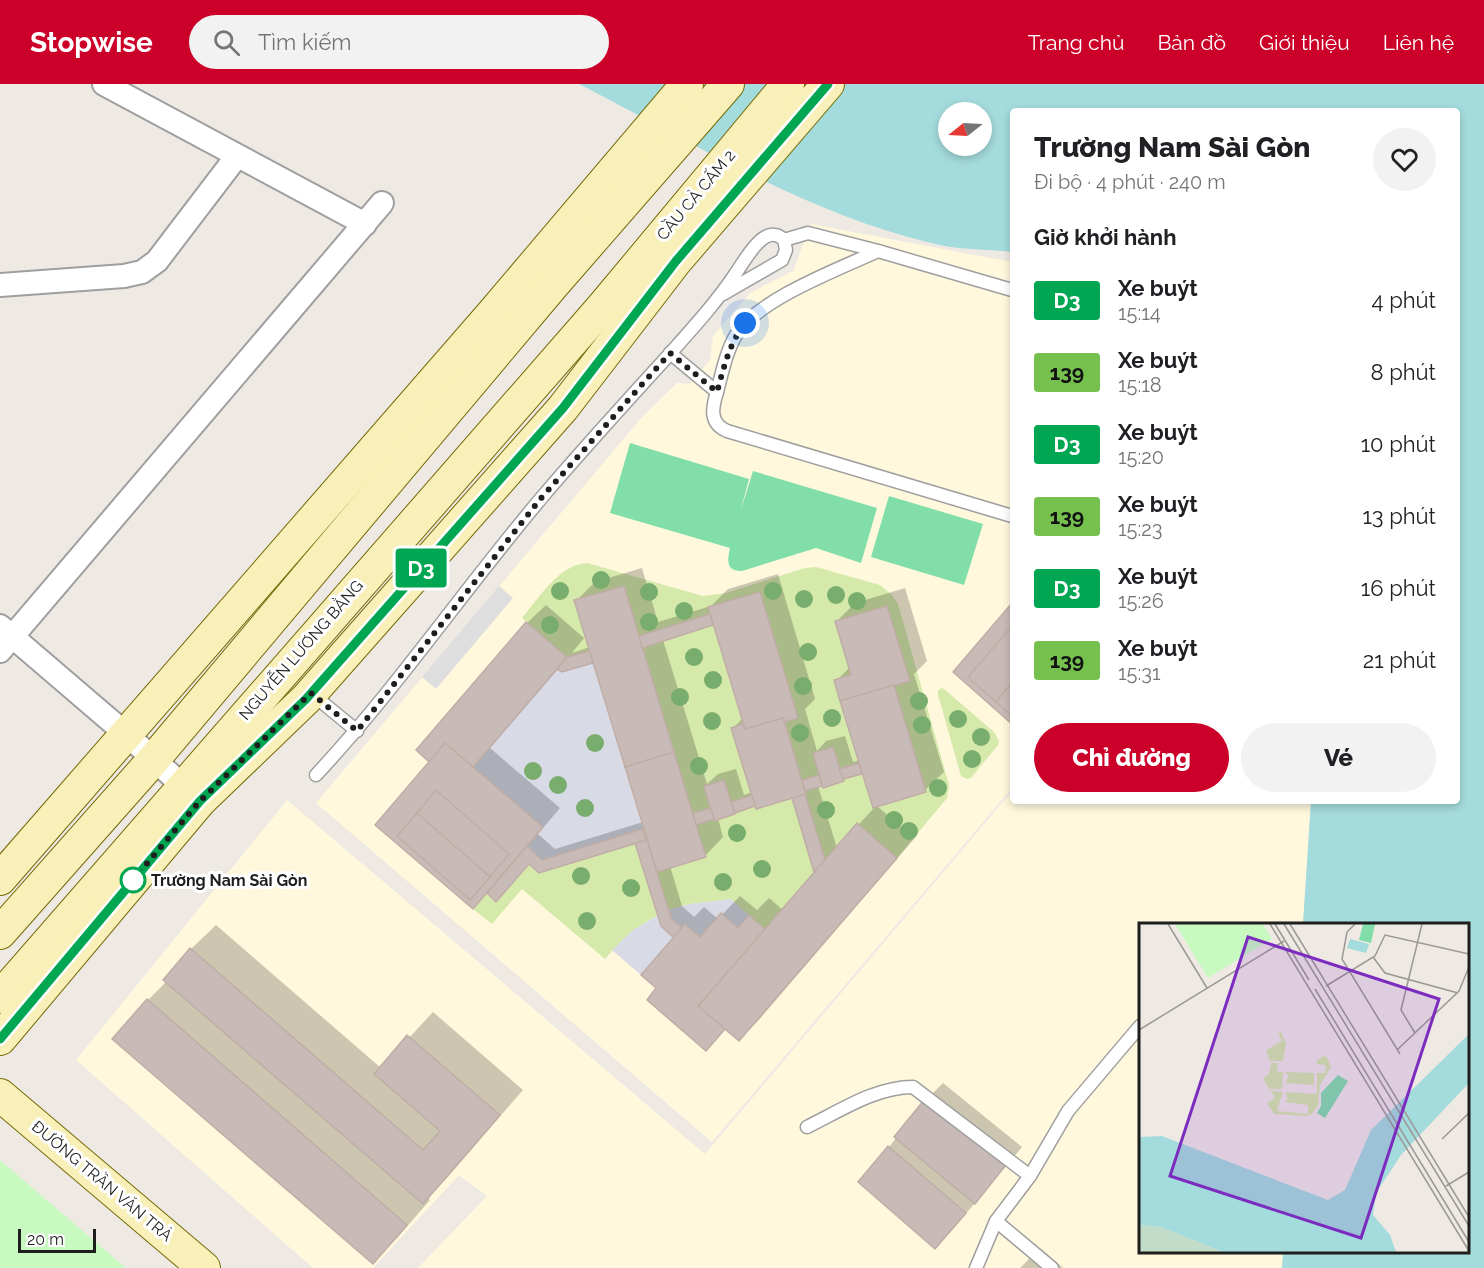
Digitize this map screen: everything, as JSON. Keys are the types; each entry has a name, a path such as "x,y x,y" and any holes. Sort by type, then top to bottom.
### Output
{"main road":[{"path":"0,879 687,84"},
{"path":"0,933 154,759 553,285 728,84"},
{"name":"CẦU CẢ CẤM 2","path":"604,305 788,84"},
{"name":"CẦU CẢ CẤM 2","path":"628,324 676,261 828,84"},
{"name":"NGUYỄN LƯƠNG BẰNG","path":"0,1039 191,793 604,305"},
{"name":"NGUYỄN LƯƠNG BẰNG","path":"0,997 191,793 311,693 563,408 628,324"},
{"name":"ĐƯỜNG TRẦN VĂN TRÀ","path":"0,1095 204,1268"}],"street":[{"path":"104,84 364,224"},
{"path":"0,285 124,276 142,272 157,261 237,156"},
{"path":"191,793 126,734 4,638 382,203"}],"lane":[{"path":"784,240 808,233 1010,289"},
{"path":"316,775 357,731 542,497 723,294 748,255 762,239 770,234 776,234 784,240 786,250 782,260 723,294"},
{"path":"878,251 779,298 754,314 732,343 712,414 724,430 1010,515"},
{"path":"670,353 717,392"},
{"path":"311,693 357,731"},
{"path":"968,1268 978,1265 996,1221 1030,1176 1068,1111 1139,1027"},
{"path":"807,1127 878,1093 899,1087 913,1087 1030,1176"},
{"path":"996,1221 1052,1268"}],"shaded area":[{"path":"811,224 1010,262 1010,790 712,1142 316,803 643,416 677,383 690,384 710,360 713,336 750,293 793,271"},
{"path":"499,586 513,598 436,689 422,677"},
{"path":"593,663 643,829 542,860 527,846 543,827 473,767 557,669 562,672"},
{"path":"1010,793 1010,804 1311,804 1303,923 1139,923 1139,1253 1283,1253 1282,1268 418,1268 487,1196 459,1175 373,1268 313,1268 76,1060 287,800 705,1154"},
{"path":"731,899 749,915 738,928 721,913 700,937 685,924 682,928 671,918 668,910 689,904"},
{"path":"657,916 661,926 674,938 641,975 612,950 633,930"}],"green space":[{"path":"630,443 749,479 740,513 753,471 877,508 861,563 816,548 737,571 729,564 730,548 610,513"},
{"path":"889,496 983,524 964,585 871,557"},
{"path":"587,563 703,596 726,593 805,568 816,567 880,585 892,595 898,604 949,785 947,798 897,858 857,823 825,860 805,791 843,782 843,779 862,774 873,808 926,792 894,685 909,680 887,606 835,621 851,675 840,701 859,763 839,769 833,747 813,753 819,775 802,780 785,722 798,718 760,592 708,607 710,614 639,636 624,586 575,600 589,651 567,657 522,618 558,576 567,569"},
{"path":"713,625 743,724 732,728 752,795 731,802 724,780 704,786 711,808 693,813 642,648"},
{"path":"941,688 994,732 999,741 971,778 961,776 938,695"},
{"path":"792,798 814,872 765,929 731,899 689,904 668,910 657,872 706,857 696,825 714,819 715,821 755,806 756,809"},
{"path":"635,843 657,916 629,934 605,959 522,889 492,924 473,909 487,893 496,901 529,864 540,873"},
{"path":"0,1160 126,1268 0,1268"}],"water":[{"path":"579,84 1484,84 1484,1268 1282,1268 1283,1253 1469,1253 1469,923 1303,923 1311,804 1460,804 1460,108 1010,108 1010,252 941,245 884,230 839,214 751,174"}],"building":[{"path":"624,586 674,752 625,767 574,600"},
{"path":"760,592 798,718 785,722 783,718 745,729 708,607"},
{"path":"1010,605 1010,722 953,672"},
{"path":"887,606 910,681 840,701 834,680 851,675 835,621"},
{"path":"710,614 713,625 642,648 639,636"},
{"path":"526,622 567,657 473,767 445,743 429,762 416,750"},
{"path":"1010,628 1010,685 996,702 968,677"},
{"path":"589,651 593,663 562,672 557,669 567,657"},
{"path":"894,685 926,792 873,808 840,701"},
{"path":"1010,685 1010,714 996,702"},
{"path":"783,718 806,794 756,809 731,728 743,724 745,729"},
{"path":"445,743 543,827 473,909 375,825"},
{"path":"833,747 844,781 823,788 813,753"},
{"path":"674,752 706,857 657,872 625,767"},
{"path":"859,763 862,774 843,779 839,769"},
{"path":"819,775 822,786 805,791 802,780"},
{"path":"724,780 735,814 714,821 704,786"},
{"path":"436,790 509,854 490,877 417,813"},
{"path":"805,794 825,860 814,872 792,798"},
{"path":"752,795 755,806 735,813 731,802"},
{"path":"711,808 714,819 696,825 693,813"},
{"path":"417,813 490,877 470,900 397,836"},
{"path":"857,823 897,858 739,1041 698,1006"},
{"path":"643,829 647,840 539,873 529,864 496,902 487,893 527,846 542,860"},
{"path":"647,840 671,918 682,928 674,938 661,926 635,843"},
{"path":"721,913 738,928 749,915 765,929 698,1006 725,1029 706,1051 647,1000 656,988 641,975 685,924 700,937"},
{"path":"190,948 423,1150 440,1131 374,1074 407,1035 500,1115 423,1204 163,980"},
{"path":"147,999 407,1225 373,1264 112,1039"},
{"path":"924,1100 1005,1166 975,1204 894,1137"},
{"path":"888,1146 966,1213 935,1249 858,1182"}],"bus line":[{"name":"D3","path":"0,1039 200,801 306,699 563,408 676,261 828,84"}],"place":[{"name":"Trường Nam Sài Gòn","path":"133,880"}],"route":[{"path":"133,880 200,801 311,693 357,731 542,497 670,353 717,392 728,352 736,334 745,323"}]}
